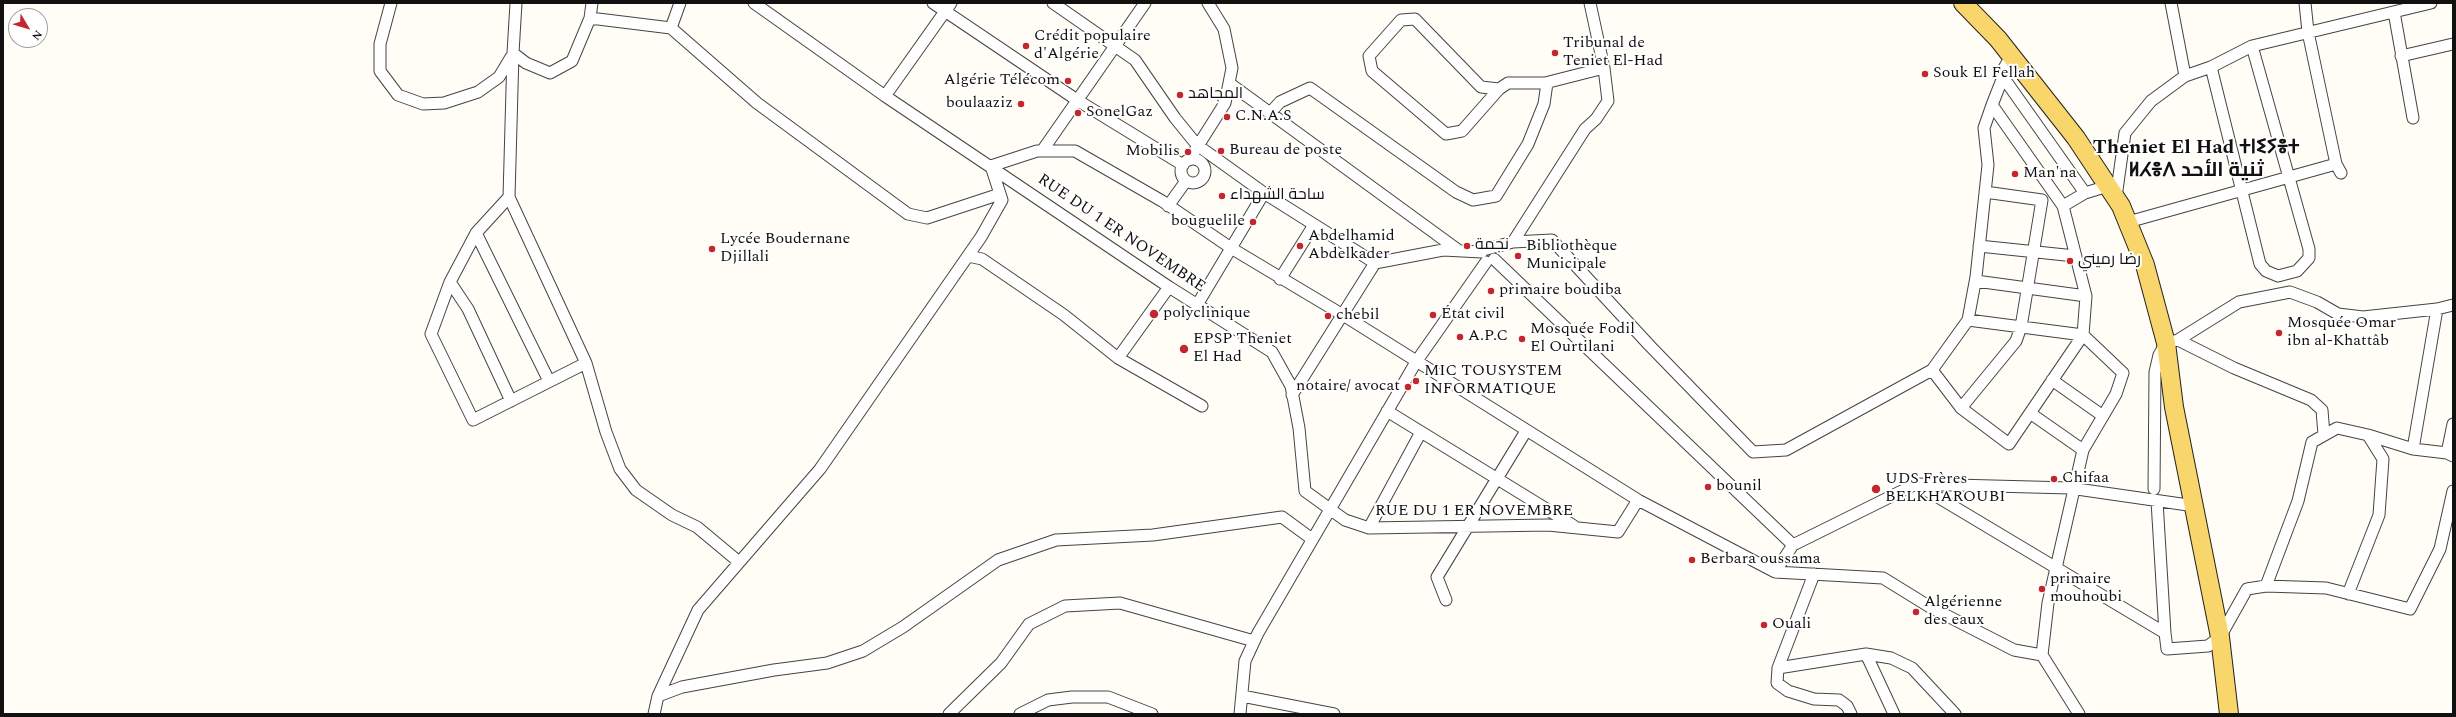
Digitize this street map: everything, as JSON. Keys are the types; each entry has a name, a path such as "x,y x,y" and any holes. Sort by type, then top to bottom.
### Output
{"main road":[{"path":"1963,3 2011,56 2076,138 2112,192 2128,222 2145,264 2172,342 2174,407 2220,637 2229,714"}],"street":[{"path":"391,3 380,44 380,71 398,95 423,104 444,104 478,92 500,77 513,53"},
{"path":"516,3 509,196 586,363 606,432 620,469 636,490 672,515 697,526 739,562"},
{"path":"513,53 526,63 550,73 572,61 590,18 592,3"},
{"path":"671,28 680,3"},
{"name":"RUE DU 1 ER NOVEMBRE","path":"754,3 885,96 1169,287 1272,352 1290,386 1298,428 1305,491 1345,520 1369,528 1548,525 1618,532 1638,500"},
{"path":"933,3 948,7 1077,100 1186,163 1196,160 1203,164 1205,175 1197,183 1186,181 1182,175 1186,163 1225,103 1232,68 1224,30 1208,3"},
{"path":"1053,3 1136,60 1175,118 1197,145 1264,193 1375,263 1443,250 1458,250 1487,255 1793,545"},
{"path":"1042,151 1145,3"},
{"path":"1513,242 1585,129 1596,119 1608,101 1604,68 1590,3"},
{"path":"2171,3 2185,76"},
{"path":"2128,222 2290,176 2339,169 2308,32 2305,3"},
{"path":"2062,206 2085,193 2112,192 2125,133 2151,101 2185,76 2211,67 2252,46 2431,3"},
{"path":"885,96 948,7"},
{"path":"2394,12 2400,56 2413,118"},
{"path":"590,18 671,28 757,103 908,214 926,218 1000,194"},
{"path":"1499,89 1481,87 1414,19 1401,20 1369,56 1372,71 1446,134 1462,131 1499,89 1508,83 1547,83 1604,68"},
{"path":"2400,56 2453,44"},
{"path":"2211,67 2260,264 2266,271 2278,276 2297,271 2309,258 2309,249 2290,176 2252,46"},
{"path":"1240,714 1245,661 1254,641 1329,509 1416,362 1487,255 1513,242 1552,240 1650,346 1753,452 1786,450 1932,370 1968,320 1976,280 1988,165 1984,128 2003,77 2003,70 2011,56"},
{"path":"2003,77 2085,193"},
{"path":"1229,83 1458,250"},
{"path":"1270,114 1280,102 1310,88 1456,192 1473,200 1496,196 1528,144 1544,104 1547,83"},
{"path":"1932,370 1961,408 2009,444 2083,335 2086,296 2062,206 1992,105"},
{"path":"654,714 658,696 698,610 820,469 968,256 1002,200 991,166 1042,151 1075,151 1168,206 1280,279 1343,315 1638,500 1774,572 1883,578 1930,607 2014,650 2042,655"},
{"path":"1168,206 1186,181"},
{"path":"1961,408 2016,341 2021,327 2042,200 1985,192"},
{"path":"1197,305 1264,193"},
{"path":"509,196 476,233 450,282 431,334 474,420 586,363"},
{"path":"1280,279 1314,225"},
{"path":"476,233 549,381"},
{"path":"1980,246 2075,256"},
{"path":"968,256 982,259 1064,315 1118,358 1202,406"},
{"path":"1292,395 1375,263"},
{"path":"1976,280 2086,296"},
{"path":"450,282 468,309 511,401"},
{"path":"1118,358 1169,287"},
{"path":"2154,490 2155,372 2159,355 2172,342 2239,302 2290,292 2317,302 2338,314 2364,317 2437,309 2453,305"},
{"path":"2413,449 2437,309"},
{"path":"1968,320 2083,335 2123,373 2116,394 2083,450 2048,603 2042,655 2079,714"},
{"path":"2172,342 2311,400 2322,410 2324,435"},
{"path":"2052,380 2103,416"},
{"path":"1387,411 1578,528"},
{"path":"2030,413 2083,450"},
{"path":"2266,586 2298,501 2312,442 2337,428 2368,435 2413,449 2450,455 2453,424"},
{"path":"1446,600 1437,577 1526,431"},
{"path":"1369,528 1421,432"},
{"path":"2348,594 2379,515 2383,459 2368,435"},
{"path":"1916,484 2165,633"},
{"path":"1774,572 1793,545 1916,484 2075,488 2195,506"},
{"path":"2157,501 2167,650 2208,646 2220,637 2247,590 2266,586 2326,588 2410,609 2440,549 2453,491"},
{"path":"658,696 682,687 774,670 827,664 863,651 903,627 998,560 1056,540 1152,535 1282,517 1312,539"},
{"path":"1814,574 1778,668 1778,682 1788,691 1814,699 1839,700 1847,706 1851,714"},
{"path":"948,714 1001,663 1029,624 1065,606 1120,603 1254,641"},
{"path":"1778,668 1866,654 1891,658 1912,668 1955,714"},
{"path":"1866,654 1894,714"},
{"path":"1242,696 1334,714"},
{"path":"1020,714 1048,700 1072,697 1108,697 1152,714"}],"place":[{"name":"Crédit populaire d'Algérie","path":"1026,46"},
{"name":"Tribunal de Teniet El-Had","path":"1555,53"},
{"name":"Souk El Fellah","path":"1925,74"},
{"name":"Algérie Télécom","path":"1068,81"},
{"name":"المجاهد","path":"1180,95"},
{"name":"boulaaziz","path":"1021,104"},
{"name":"SonelGaz","path":"1078,113"},
{"name":"C.N.A.S","path":"1227,117"},
{"name":"Bureau de poste","path":"1221,151"},
{"name":"Mobilis","path":"1188,152"},
{"name":"Man'na","path":"2015,174"},
{"name":"ساحة الشهداء","path":"1222,196"},
{"name":"bouguelile","path":"1253,222"},
{"name":"Abdelhamid Abdelkader","path":"1300,246"},
{"name":"نجمة","path":"1467,246"},
{"name":"Lycée Boudernane Djillali","path":"712,249"},
{"name":"Bibliothèque Municipale","path":"1518,256"},
{"name":"رضا رميني","path":"2070,261"},
{"name":"primaire boudiba","path":"1491,291"},
{"name":"polyclinique","path":"1154,314"},
{"name":"État civil","path":"1433,315"},
{"name":"chebil","path":"1328,316"},
{"name":"Mosquée Omar ibn al-Khattâb","path":"2279,333"},
{"name":"A.P.C","path":"1460,337"},
{"name":"Mosquée Fodil El Ourtilani","path":"1522,339"},
{"name":"EPSP Theniet El Had","path":"1184,349"},
{"name":"MIC TOUSYSTEM INFORMATIQUE","path":"1416,381"},
{"name":"notaire/ avocat","path":"1408,387"},
{"name":"Chifaa","path":"2054,479"},
{"name":"bounil","path":"1708,487"},
{"name":"UDS Frères BELKHAROUBI","path":"1876,489"},
{"name":"Berbara oussama","path":"1692,560"},
{"name":"primaire mouhoubi","path":"2042,589"},
{"name":"Algérienne des eaux","path":"1916,612"},
{"name":"Ouali","path":"1764,625"}],"district":[{"name":"Theniet El Had ⵜⵏⵉⵢⴻⵜ ⵍⵃⴻⴷ ثنية الأحد","path":"2196,160"}]}
